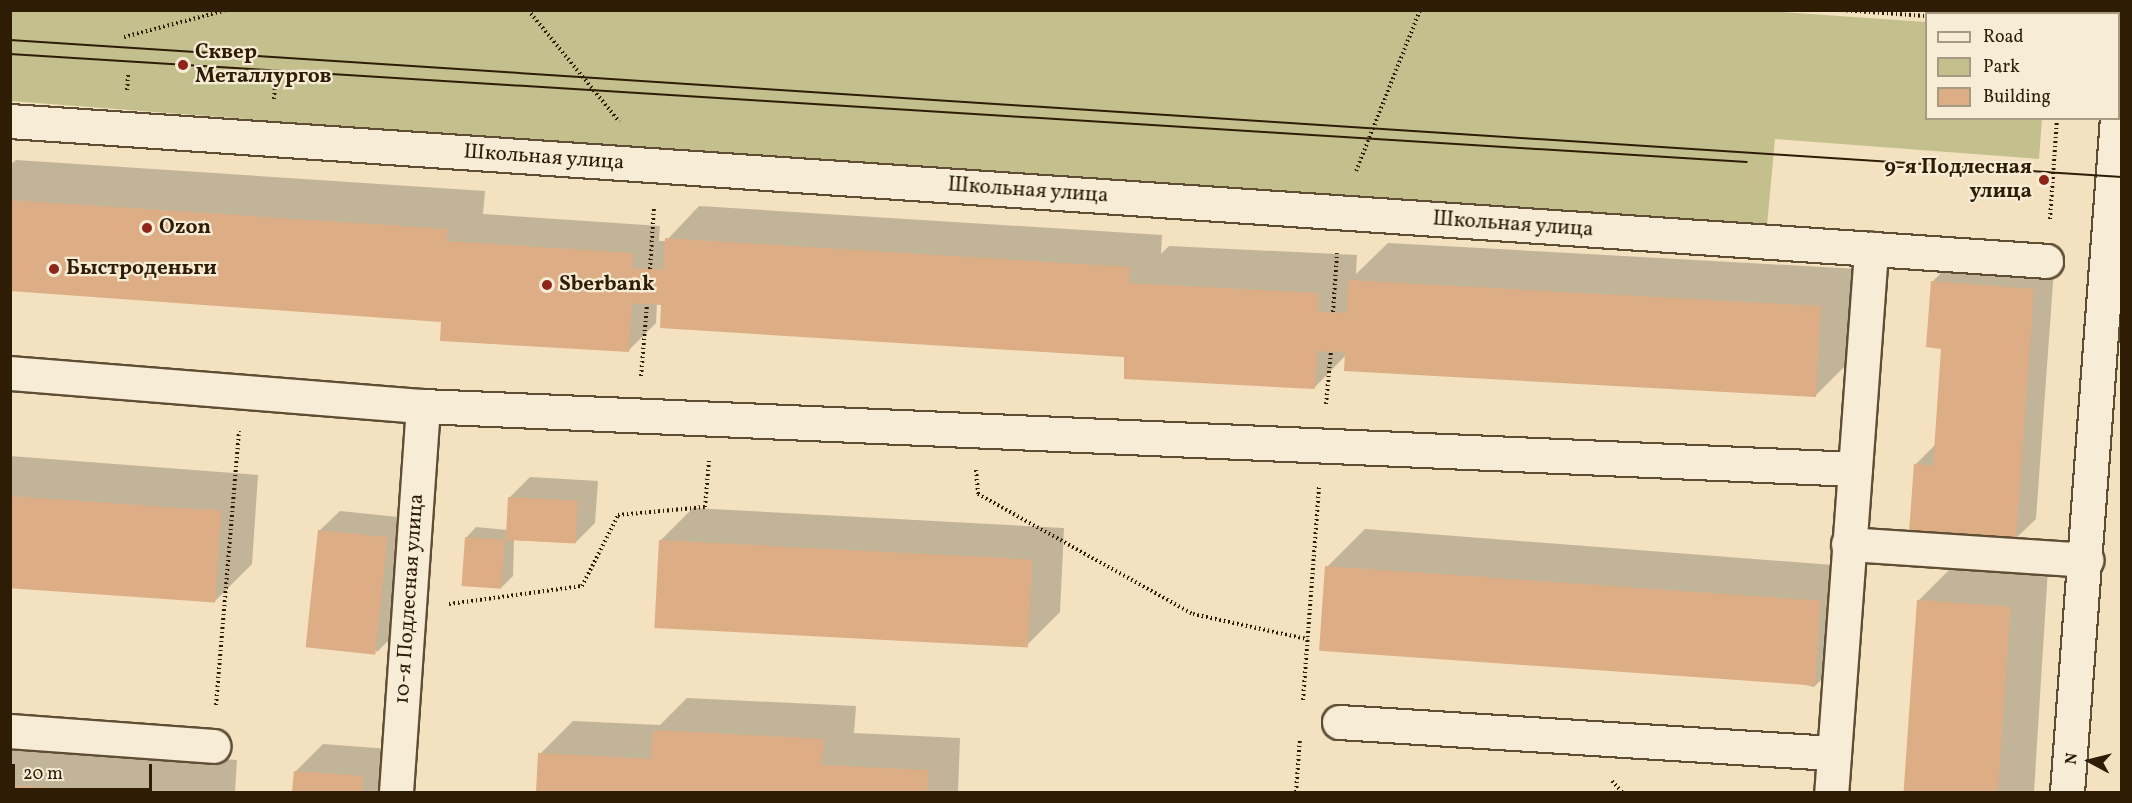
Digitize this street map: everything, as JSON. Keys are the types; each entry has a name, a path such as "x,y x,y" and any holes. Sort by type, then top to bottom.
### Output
{"street":[{"name":"Школьная улица","path":"10,121 2046,261"},
{"path":"2067,792 2118,134"},
{"path":"1831,792 1871,249"},
{"path":"10,373 423,406 1855,469"},
{"name":"10-я Подлесная улица","path":"396,792 423,406"},
{"path":"1848,544 2086,560"},
{"path":"1339,722 1834,753"},
{"path":"10,731 213,746"}],"path":[{"path":"124,37 227,10"},
{"path":"528,10 657,166 650,269"},
{"path":"1333,312 1340,213 1420,10"},
{"path":"1842,10 1925,16"},
{"path":"2046,261 2057,120"},
{"path":"638,416 647,304"},
{"path":"1302,714 1331,351"},
{"path":"213,746 242,392"},
{"path":"410,609 582,586 618,515 705,507 713,419"},
{"path":"974,430 978,494 1193,614 1308,639"},
{"path":"1296,792 1301,725"}],"green space":[{"path":"10,11 1767,11 1925,22 1925,120 2042,120 2039,159 1775,139 1766,236 11,101"}],"building":[{"path":"10,200 448,229 446,241 634,253 632,268 663,270 665,238 1130,267 1129,283 1319,293 1319,312 1347,313 1348,280 1821,306 1816,397 1344,371 1345,352 1317,351 1315,389 1124,379 1124,357 660,328 661,305 632,303 629,352 440,341 441,322 10,291"},
{"path":"1931,281 2034,289 2016,541 1909,533 1914,464 1933,466 1941,349 1926,347"},
{"path":"10,496 221,511 215,603 10,588"},
{"path":"508,497 578,501 576,544 506,540"},
{"path":"318,530 388,537 375,655 306,647"},
{"path":"465,537 505,540 501,589 462,586"},
{"path":"659,540 1032,560 1028,647 654,628"},
{"path":"1325,566 1821,601 1815,685 1319,651"},
{"path":"1917,600 2011,607 1998,792 1904,792"},
{"path":"653,730 824,739 822,765 928,770 927,792 536,792 538,753 651,759"},
{"path":"294,771 363,776 362,792 292,792"},
{"path":"10,785 95,791 95,792 10,792"}],"tram line":[{"path":"10,40 2122,177"},
{"path":"10,54 1747,162"}],"place":[{"name":"Сквер Металлургов","path":"183,65"},
{"name":"9-я Подлесная улица","path":"2044,180"},
{"name":"Ozon","path":"147,228"},
{"name":"Быстроденьги","path":"54,269"},
{"name":"Sberbank","path":"547,285"}]}
